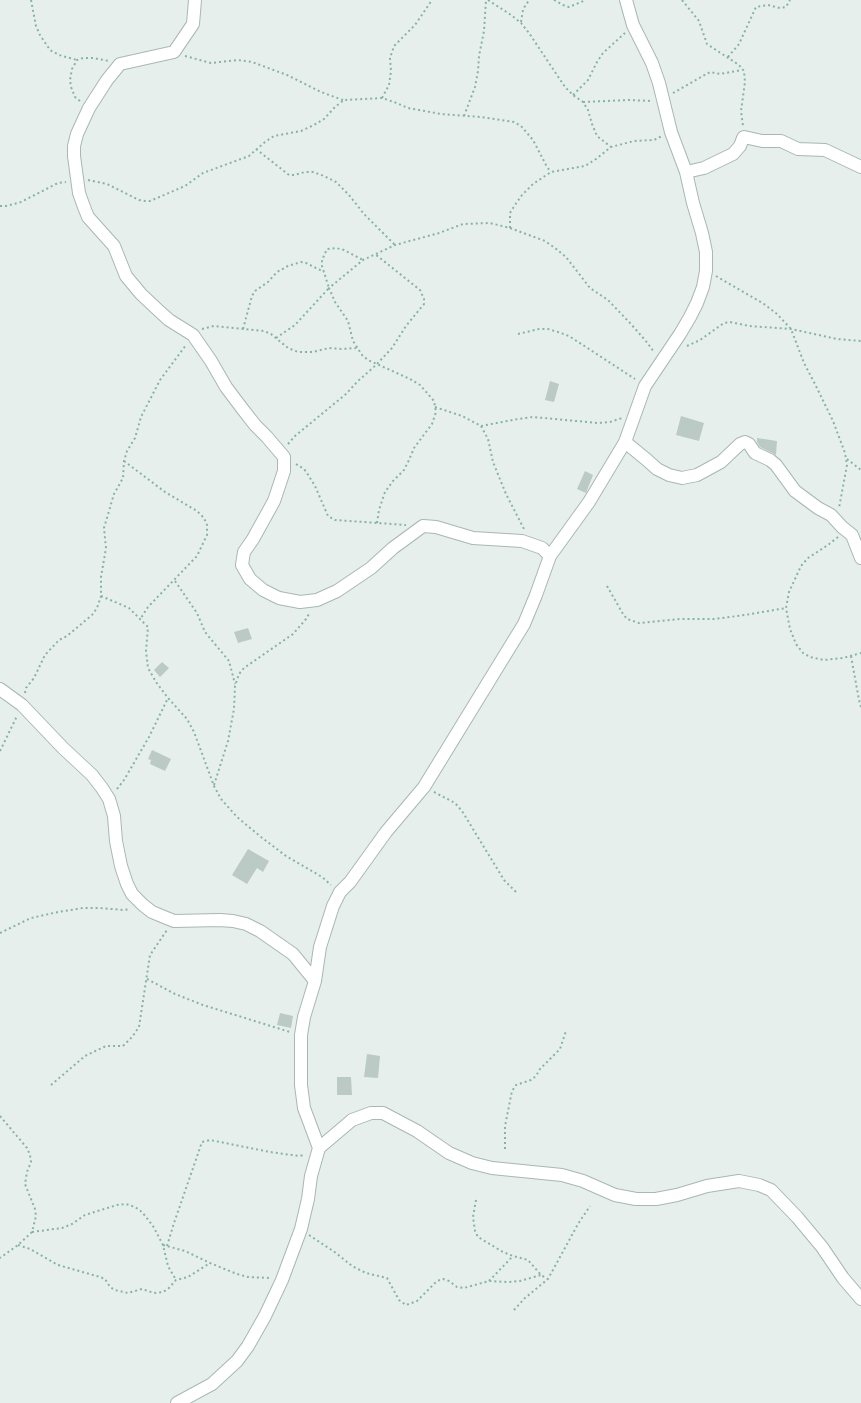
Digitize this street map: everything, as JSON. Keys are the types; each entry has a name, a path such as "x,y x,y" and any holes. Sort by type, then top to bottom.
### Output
{"street":[{"path":"194,0 193,24 174,52 120,64 97,93 77,134 74,146 74,156 77,179 84,208 88,217 114,246 126,276 141,294 169,320 193,335 211,361 226,387 255,425 282,455 284,471 274,501 254,539 244,552 242,565 250,579 263,590 279,598 300,602 317,600 337,591 354,580 423,526 436,527 473,538 511,539 530,543 542,548 550,556"},
{"path":"319,1148 304,1108 301,1085 301,1035 304,1017 315,981 320,947 332,906 340,892 350,882 386,832 424,787 524,624 550,556 589,502 625,442 645,386 690,317 697,303 706,270 706,252 686,172 671,132 663,98 652,63 633,25 626,0"},
{"path":"686,172 704,168 733,154 740,146 744,137 762,141 781,141 798,149 825,150 861,167"},
{"path":"625,442 647,460 656,470 669,476 682,478 697,475 709,469 721,462 740,444 745,442 752,447 755,453 770,460 776,465 795,491 818,508 831,515 840,525 856,533 861,558"},
{"path":"0,689 22,705 63,748 92,775 102,788 109,799 114,816 116,841 121,866 127,884 132,894 142,905 152,912 174,921 233,921 246,924 260,931 293,954 315,981"},
{"path":"177,1403 212,1384 237,1361 248,1346 265,1316 282,1280 301,1229 307,1205 311,1176 319,1148 352,1120 372,1113 383,1113 417,1131 449,1153 472,1163 492,1168 562,1175 583,1181 615,1195 636,1199 656,1199 677,1195 708,1186 739,1181 759,1185 771,1190 797,1217 822,1247 843,1278 861,1299"}],"path":[{"path":"31,0 36,26 50,50 59,56 77,60 83,58 93,58 120,64"},
{"path":"382,98 389,85 391,71 390,58 394,46 415,25 432,0"},
{"path":"464,116 475,87 484,31 487,0 521,23 539,46 565,87 583,102 588,110 594,131 611,147"},
{"path":"521,23 523,10 530,0"},
{"path":"554,0 563,6 569,7 586,0"},
{"path":"682,0 699,21 707,44 739,65 742,70 745,82 741,111 744,137"},
{"path":"728,57 742,38 756,7 768,5 780,8 786,7 790,0"},
{"path":"573,95 588,80 603,53 633,25"},
{"path":"174,52 211,63 238,60 252,62 344,100 382,98 408,108 441,114 481,117 514,122 522,126 533,140 551,172"},
{"path":"77,60 72,69 70,80 71,88 75,97 89,108"},
{"path":"583,102 629,100 662,101 663,98 710,72 720,74 742,70"},
{"path":"0,206 21,202 58,183 77,179 107,184 139,200 150,201 185,186 203,173 249,156 274,136 301,131 314,125 344,100"},
{"path":"510,228 510,213 522,195 533,184 551,172 585,166 611,147 634,141 654,140 671,132"},
{"path":"256,149 289,175 313,172 336,182 349,195 364,214 395,245"},
{"path":"276,338 295,325 329,288 363,260 395,245 439,233 463,224 475,222 490,223 510,228 546,241 566,257 590,288 608,300 646,340 652,349 656,367"},
{"path":"363,260 344,250 336,248 327,249 322,260 329,288 335,302 348,321 353,340 357,348 368,360 376,365 410,378 420,385 434,401 436,412 432,424 414,448 404,470 385,492 377,522"},
{"path":"375,254 420,290 424,299 424,304 406,326 392,348 346,394 295,436 282,455 304,469 315,486 328,516 335,520 423,526"},
{"path":"243,329 252,296 255,291 268,282 277,272 288,266 301,262 324,272"},
{"path":"706,270 764,304 777,314 791,329 804,363 832,421 846,458 847,465 838,536 828,545 808,558 801,566 789,592 786,608 790,629 796,644 803,653 818,659 851,656 861,653"},
{"path":"687,346 700,340 724,323 730,322 749,326 791,329 837,339 861,341"},
{"path":"0,751 22,705 26,688 34,678 45,655 59,640 67,636 92,615 97,608 101,596 101,577 106,548 104,528 114,494 123,478 124,461 127,451 135,438 141,416 157,387 193,335 202,328 214,326 264,331 271,334 288,348 298,352 313,352 329,348 357,348"},
{"path":"518,334 539,329 548,329 570,336 645,386"},
{"path":"435,407 462,416 481,426 488,439 493,462 506,494 530,543"},
{"path":"481,426 533,417 598,423 610,422 634,414"},
{"path":"846,458 861,470"},
{"path":"124,461 165,492 197,511 204,518 207,525 207,535 197,556 148,607 140,618"},
{"path":"174,581 196,613 205,632 229,661 235,686"},
{"path":"607,586 622,614 627,619 639,623 680,619 714,619 786,608"},
{"path":"101,596 129,608 148,627 149,630 146,651 148,668 168,698 187,719 194,732 214,786 221,799 246,826 286,856 322,877 340,892"},
{"path":"214,786 228,741 234,709 235,686 239,674 244,668 293,634 306,619 317,600"},
{"path":"851,656 861,706"},
{"path":"109,799 124,780 139,756 168,698"},
{"path":"424,787 455,803 462,811 504,880 516,892"},
{"path":"0,933 31,918 58,912 83,908 124,910 142,905"},
{"path":"51,1084 85,1056 106,1046 123,1046 128,1042 139,1027 150,955 174,921"},
{"path":"146,979 175,994 203,1005 301,1035"},
{"path":"505,1149 505,1126 512,1091 516,1085 531,1080 536,1076 540,1069 560,1049 566,1031"},
{"path":"0,1116 27,1148 30,1155 31,1162 27,1172 25,1184 35,1209 36,1216 32,1232 18,1245 0,1258"},
{"path":"167,1246 202,1142 210,1140 299,1156 307,1154 311,1149 319,1148"},
{"path":"476,1200 473,1216 474,1230 478,1237 513,1256 528,1260 541,1275 548,1279"},
{"path":"32,1232 62,1228 93,1212 126,1204 142,1212 153,1226 163,1245 168,1266 176,1280"},
{"path":"514,1310 525,1298 548,1279 578,1224 590,1206"},
{"path":"301,1229 352,1266 366,1273 387,1278 399,1300 406,1305 417,1301 437,1281 449,1281 460,1288 489,1281 520,1281 541,1275"},
{"path":"18,1245 30,1249 58,1264 100,1277 104,1279 110,1287 128,1293 142,1289 159,1293 168,1289 176,1280 188,1277 210,1263"},
{"path":"163,1245 185,1251 243,1276 282,1280"},
{"path":"489,1281 513,1256"}],"building":[{"path":"550,381 559,384 554,402 545,400"},
{"path":"681,416 704,423 699,441 676,435"},
{"path":"757,438 777,441 776,455 760,447 757,442"},
{"path":"585,471 593,475 586,493 577,489"},
{"path":"248,628 252,639 238,643 234,632"},
{"path":"162,662 169,668 160,677 154,670"},
{"path":"152,750 171,759 165,771 150,764 151,760 148,759"},
{"path":"248,849 269,861 263,872 257,868 247,884 232,875"},
{"path":"280,1013 293,1016 291,1028 277,1025"},
{"path":"367,1054 380,1056 378,1078 364,1077"},
{"path":"337,1077 351,1077 352,1095 337,1095"}]}
